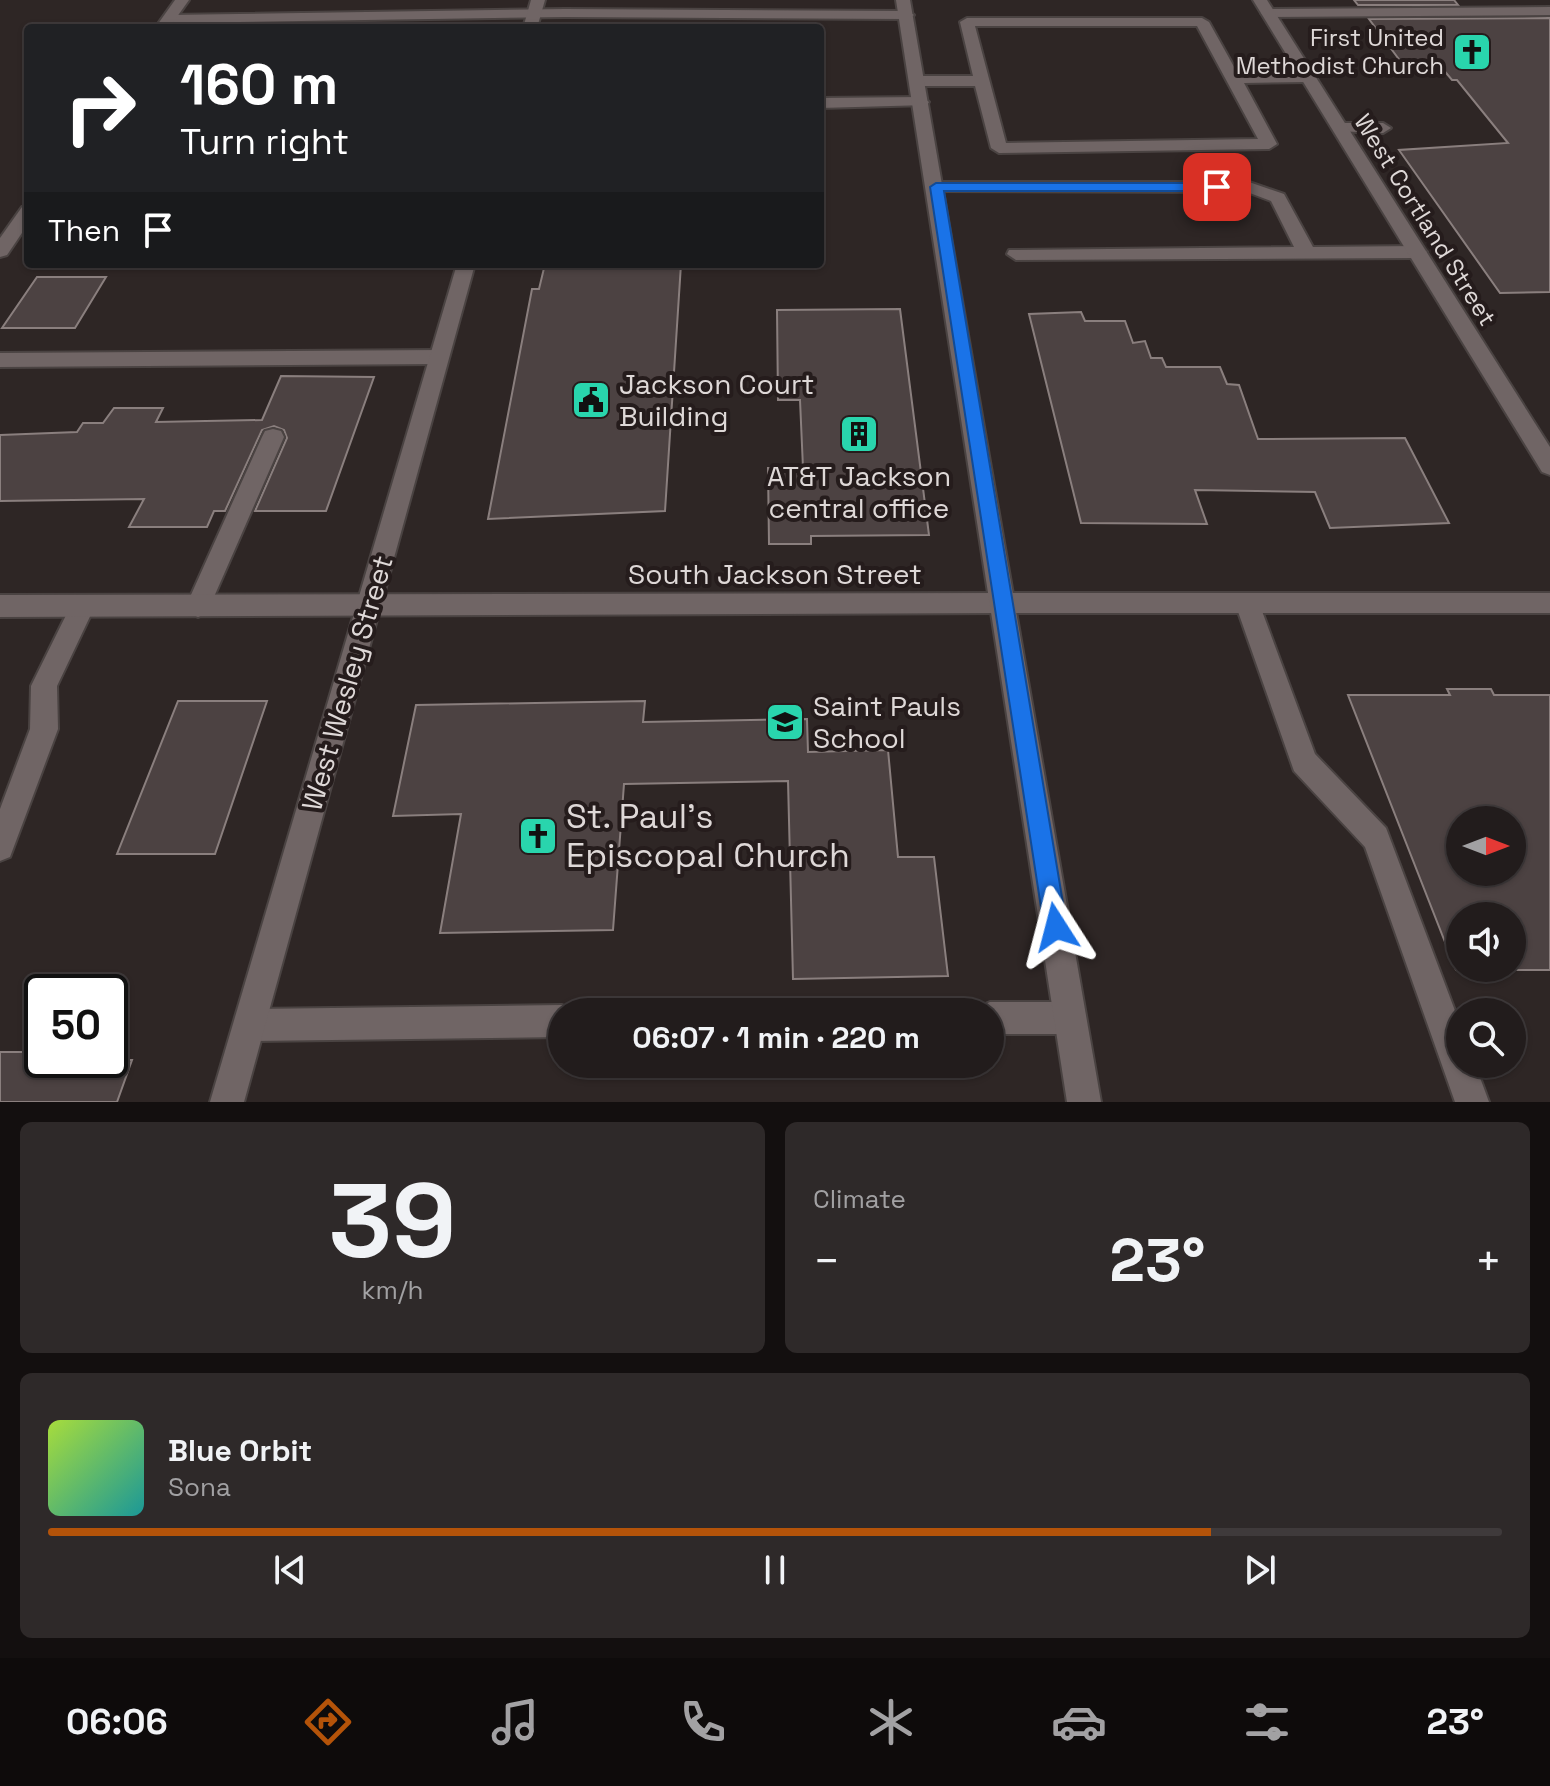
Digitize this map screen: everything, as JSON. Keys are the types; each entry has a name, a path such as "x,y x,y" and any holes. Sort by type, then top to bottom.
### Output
{"street":[{"path":"165,24 182,0"},
{"path":"1264,6 1550,11"},
{"name":"West Cortland Street","path":"1264,6 1550,466"},
{"path":"165,24 905,7 1084,1102"},
{"path":"967,22 1202,22 1232,79 1269,144 999,148 967,22"},
{"path":"1232,79 1308,77"},
{"path":"824,103 982,81"},
{"path":"1341,128 1383,128"},
{"path":"936,187 1249,187 1278,198 1306,252"},
{"path":"0,251 24,217"},
{"path":"1016,254 1418,252"},
{"name":"West Wesley Street","path":"227,1102 465,268"},
{"path":"0,360 439,357"},
{"path":"198,606 273,437"},
{"path":"1247,603 1304,762 1376,838 1472,1102"},
{"name":"South Jackson Street","path":"0,606 1550,603"},
{"path":"0,847 44,729 44,686 83,606"},
{"path":"1004,1018 1070,1018"},
{"path":"250,1025 548,1021"}],"building":[{"path":"1354,0 1454,0 1458,5 1358,5"},
{"path":"1550,18 1550,292 1500,293 1399,150 1508,143 1457,80 1452,80 1437,62 1401,62 1369,19"},
{"name":"Jackson Court Building","path":"544,268 681,268 665,511 488,519 532,289 539,289"},
{"path":"37,277 106,277 75,328 2,328"},
{"name":"AT&T Jackson central office","path":"900,309 929,535 811,536 811,544 769,544 768,468 803,468 800,400 778,400 777,310"},
{"path":"1081,312 1085,321 1125,321 1133,343 1145,341 1151,358 1162,358 1166,367 1220,367 1227,384 1239,385 1258,439 1405,438 1449,523 1330,528 1315,492 1195,490 1207,524 1081,523 1029,314"},
{"path":"281,376 374,377 326,511 255,511 287,438 284,430 274,426 262,430 225,511 214,511 207,527 129,527 144,499 0,501 0,435 77,432 83,423 103,423 114,408 163,408 156,422 262,420"},
{"path":"1447,689 1491,689 1494,695 1550,695 1550,970 1526,970 1526,902 1446,902 1446,945 1348,695 1450,695"},
{"path":"178,701 267,701 215,854 117,854"},
{"name":"St. Paul's Episcopal Church","path":"645,701 643,722 807,719 808,752 888,750 898,857 934,857 948,976 793,979 788,781 624,784 613,930 440,933 461,814 393,816 416,705"},
{"path":"0,1052 24,1052 24,1078 126,1078 117,1102 0,1102"}],"place":[{"name":"First United Methodist Church","path":"1472,52"},
{"name":"Jackson Court Building","path":"591,400"},
{"name":"AT&T Jackson central office","path":"859,434"},
{"name":"Saint Pauls School","path":"785,722"},
{"name":"St. Paul's Episcopal Church","path":"538,836"}],"route":[{"path":"1056,927 936,187 1217,187"}]}
